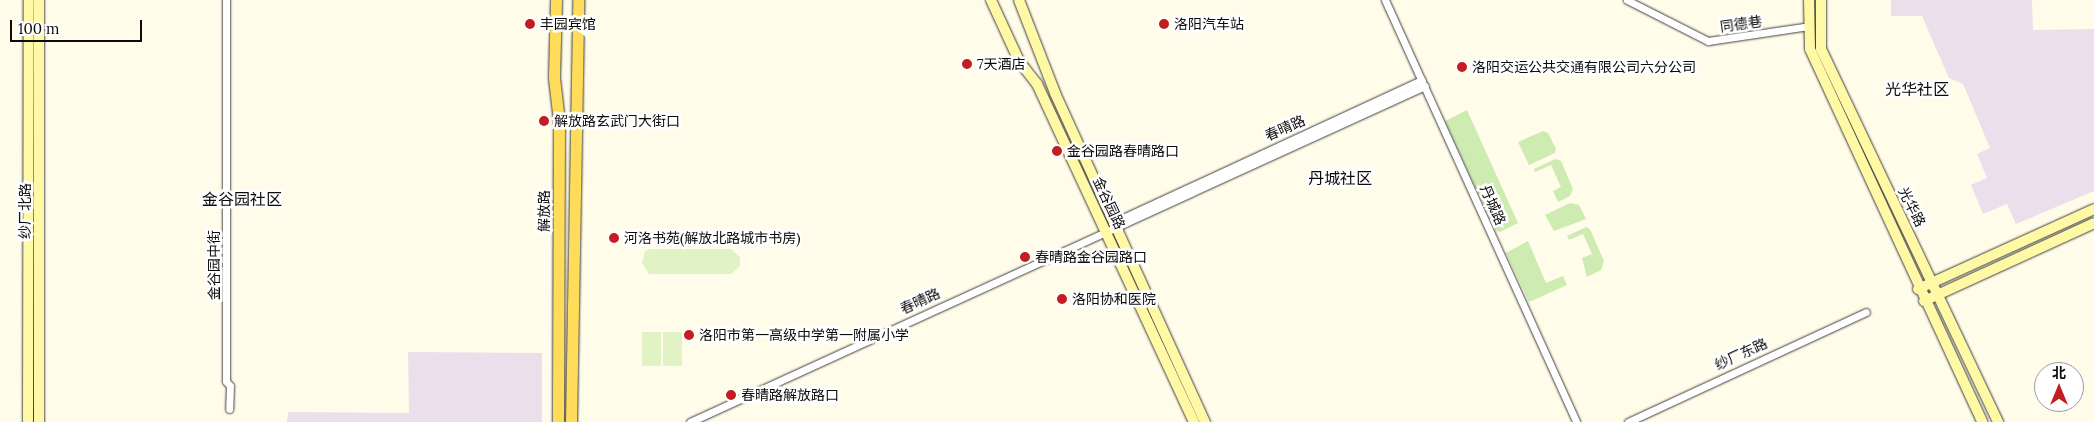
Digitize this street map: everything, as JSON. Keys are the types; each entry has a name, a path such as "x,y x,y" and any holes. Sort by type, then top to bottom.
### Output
{"main road":[{"name":"纱厂北路","path":"28,422 29,0"},
{"name":"纱厂北路","path":"38,422 40,0"},
{"name":"解放路","path":"556,0 554,78 559,121 558,422"},
{"path":"571,422 578,0"},
{"name":"金谷园路","path":"992,0 1019,61 1038,84 1107,229 1194,422"},
{"name":"光华路","path":"1809,0 1810,49 1918,289 1982,422"},
{"name":"光华路","path":"1820,0 1821,48 1940,294 1998,422"},
{"name":"金谷园路","path":"1020,1 1055,94 1117,223 1205,422"},
{"path":"1918,289 2094,209"},
{"path":"1924,301 2094,223"}],"street":[{"name":"金谷园中街","path":"226,0 226,381 230,386 229,409"},
{"name":"丹城路","path":"1385,0 1576,422"},
{"name":"同德巷","path":"1627,0 1708,41 1809,26"},
{"name":"春晴路","path":"690,422 1117,223 1424,83"},
{"name":"纱厂东路","path":"1628,422 1866,312"}],"shaded area":[{"path":"1891,0 2032,0 2033,30 2094,29 2094,191 2016,224 2007,204 1983,214 1971,185 1987,178 1977,154 1990,148 1963,84 1949,78 1922,16 1891,16"},
{"path":"408,352 542,353 542,422 287,422 288,412 409,413"}],"green space":[{"path":"1467,110 1518,223 1500,232 1495,230 1445,121"},
{"path":"1543,131 1548,133 1556,149 1555,153 1529,165 1518,142"},
{"path":"1555,159 1561,161 1573,189 1570,196 1558,202 1553,191 1561,187 1551,165 1535,172 1534,169"},
{"path":"1570,203 1579,205 1586,219 1554,231 1545,215"},
{"path":"1586,227 1590,229 1604,261 1601,270 1587,277 1582,258 1592,254 1583,234 1569,240 1567,236"},
{"path":"1528,241 1546,283 1563,276 1567,285 1529,302 1506,253"},
{"path":"650,249 731,249 740,257 740,266 731,274 649,274 642,263 645,251"},
{"path":"642,332 661,332 661,366 642,366"},
{"path":"663,332 682,332 682,366 663,366"}],"place":[{"name":"丰园宾馆","path":"530,24"},
{"name":"洛阳汽车站","path":"1164,24"},
{"name":"7天酒店","path":"967,64"},
{"name":"洛阳交运公共交通有限公司六分公司","path":"1462,67"},
{"name":"解放路玄武门大街口","path":"544,121"},
{"name":"金谷园路春晴路口","path":"1057,151"},
{"name":"河洛书苑(解放北路城市书房)","path":"614,238"},
{"name":"春晴路金谷园路口","path":"1025,257"},
{"name":"洛阳协和医院","path":"1062,299"},
{"name":"洛阳市第一高级中学第一附属小学","path":"689,335"},
{"name":"春晴路解放路口","path":"731,395"}],"district":[{"name":"光华社区","path":"1917,89"},
{"name":"丹城社区","path":"1340,178"},
{"name":"金谷园社区","path":"242,199"}]}
